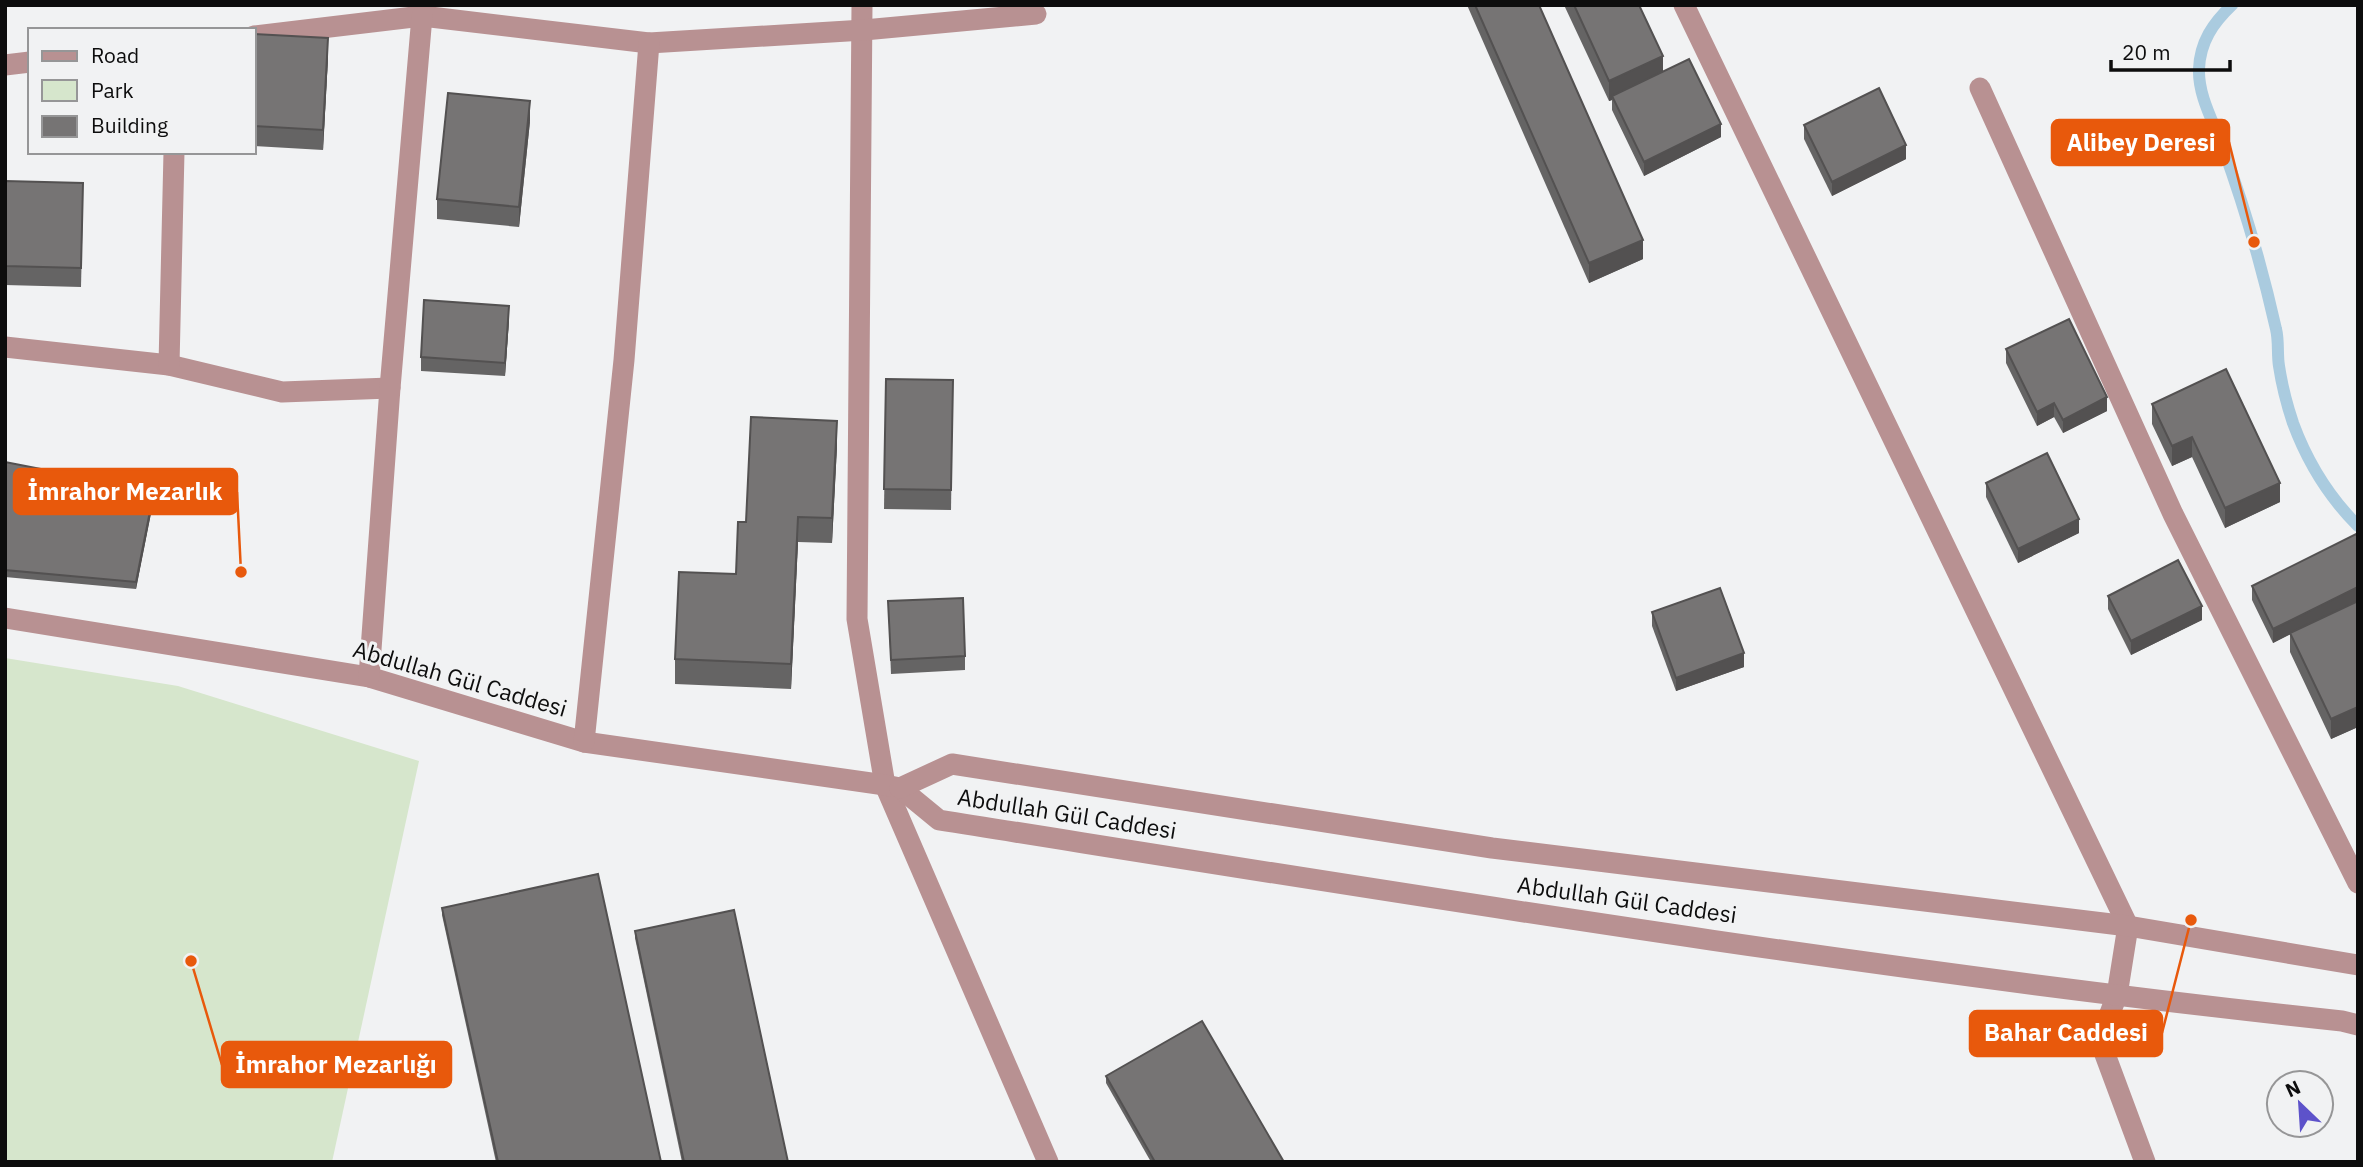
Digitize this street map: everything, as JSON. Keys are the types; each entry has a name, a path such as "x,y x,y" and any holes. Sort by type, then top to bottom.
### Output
{"street":[{"path":"863,5 858,619 892,787 1048,1162"},
{"path":"1684,5 2128,926 2117,995 2102,1034 2103,1049 2145,1162"},
{"path":"256,36 422,16 649,43 864,30 1036,14"},
{"path":"369,677 390,388 422,16"},
{"path":"584,742 624,360 649,43"},
{"path":"5,65 28,62"},
{"path":"1980,88 2173,514 2358,883"},
{"path":"169,365 174,154"},
{"path":"5,347 169,365 282,392 390,388"},
{"name":"Abdullah Gül Caddesi","path":"5,618 369,677 584,742 892,787 939,820 1580,921 2117,995 2358,1025"},
{"name":"Abdullah Gül Caddesi","path":"892,787 952,764 1492,848 2128,926 2358,965"}],"green space":[{"path":"5,658 178,686 419,761 332,1162 5,1162"}],"building":[{"path":"1475,5 1539,5 1643,240 1589,263"},
{"path":"1574,5 1639,5 1663,56 1609,81"},
{"path":"256,34 328,38 323,130 256,126"},
{"path":"1689,59 1721,124 1644,162 1612,96"},
{"path":"1879,88 1906,145 1832,182 1804,125"},
{"path":"448,93 530,101 519,207 437,199"},
{"path":"5,181 83,183 81,268 5,266"},
{"path":"424,300 509,306 505,363 421,357"},
{"path":"2069,319 2107,397 2063,420 2054,403 2037,412 2006,349"},
{"path":"2226,369 2280,483 2225,508 2192,437 2172,446 2152,404"},
{"path":"886,379 953,380 951,490 884,489"},
{"path":"751,417 837,421 832,518 798,517 791,664 675,659 679,572 736,574 738,522 746,522"},
{"path":"2047,453 2079,519 2018,549 1986,483"},
{"path":"5,462 154,491 136,582 5,570"},
{"path":"2356,534 2358,587 2273,629 2252,586"},
{"path":"2178,560 2202,606 2131,641 2108,596"},
{"path":"1720,588 1744,653 1676,678 1652,612"},
{"path":"963,598 965,656 891,660 888,601"},
{"path":"2358,601 2358,707 2331,719 2290,633"},
{"path":"598,874 661,1162 498,1162 442,908"},
{"path":"734,910 788,1162 684,1162 635,931"},
{"path":"1202,1021 1284,1162 1155,1162 1106,1076"}],"waterway":[{"path":"2232,5 2213,26 2202,50 2199,69 2201,88 2238,190 2259,259 2276,329 2280,373 2293,423 2320,478 2358,526"}],"place":[{"name":"Alibey Deresi","path":"2254,242"},
{"name":"İmrahor Mezarlık","path":"241,572"},
{"name":"Bahar Caddesi","path":"2191,920"},
{"name":"İmrahor Mezarlığı","path":"191,961"}]}
